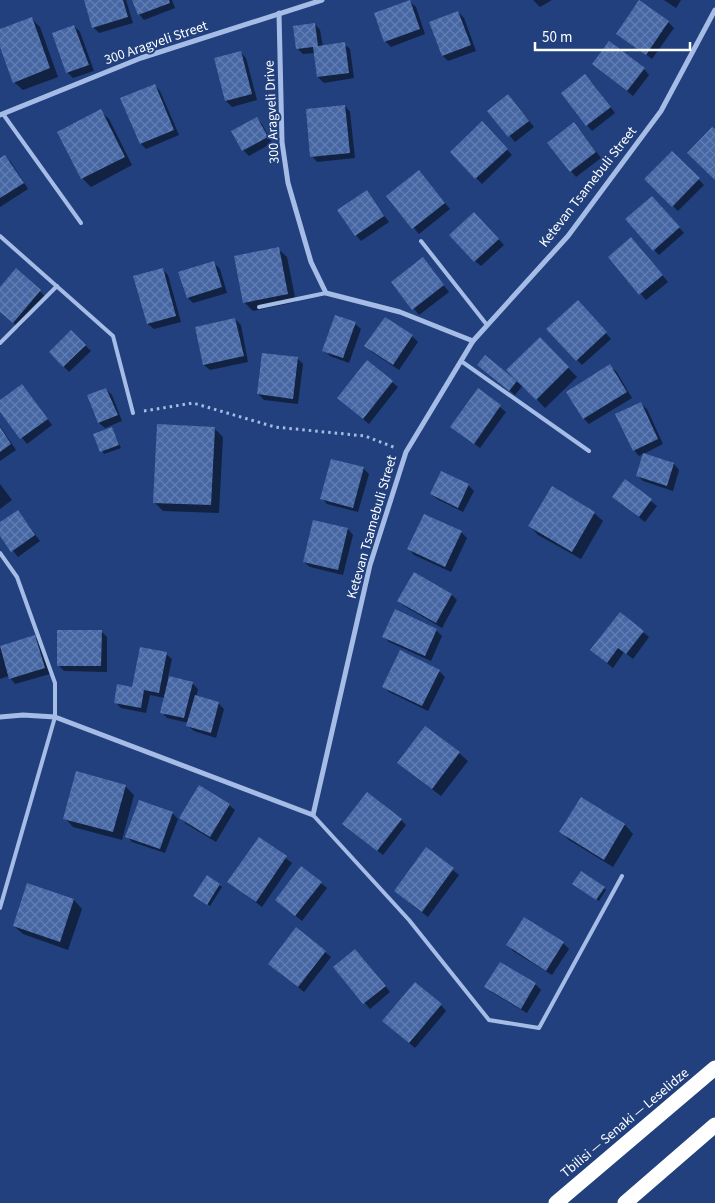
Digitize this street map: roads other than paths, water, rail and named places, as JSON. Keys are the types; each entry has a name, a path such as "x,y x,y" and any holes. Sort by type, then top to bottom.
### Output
{"highway":[{"name":"Tbilisi — Senaki — Leselidze","path":"556,1203 715,1068"},
{"path":"625,1203 715,1125"}],"street":[{"name":"300 Aragveli Street","path":"1,115 141,58 322,0"},
{"name":"Ketevan Tsamebuli Street","path":"313,815 370,564 406,452 473,341 568,236 660,111 715,10"},
{"name":"300 Aragveli Drive","path":"279,14 282,142 288,183 311,262 326,293"},
{"path":"326,293 400,312 473,341"},
{"path":"0,716 23,714 55,717 313,815"}],"lane":[{"path":"1,115 81,223"},
{"path":"0,236 112,336 133,413"},
{"path":"420,241 487,325"},
{"path":"0,343 58,286"},
{"path":"259,307 326,293"},
{"path":"461,361 589,452"},
{"path":"0,553 17,577 55,682 55,717 0,908"},
{"path":"313,815 409,920 489,1020 539,1028 622,876"}]}
